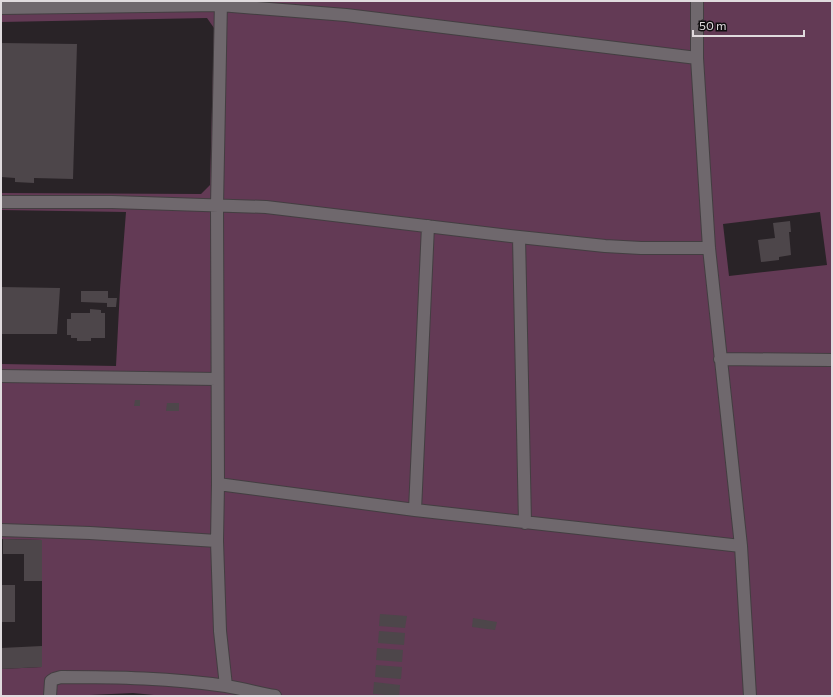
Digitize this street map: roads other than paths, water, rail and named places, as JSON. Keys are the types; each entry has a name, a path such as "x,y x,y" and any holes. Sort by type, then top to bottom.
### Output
{"street":[{"path":"697,1 697,58 709,248 741,546 750,696"},
{"path":"1,8 220,3 346,15 697,58"},
{"path":"220,3 217,205 217,541 220,631 226,686"},
{"path":"1,202 112,202 266,208 428,226 519,238 613,247 709,248"},
{"path":"415,510 428,226"},
{"path":"519,238 524,523"},
{"path":"720,359 832,360"},
{"path":"1,376 217,379"},
{"path":"218,484 524,523 741,546"},
{"path":"1,530 90,533 217,541"},
{"path":"50,696 51,681 54,678 61,677 141,678 226,686 275,696"}]}
